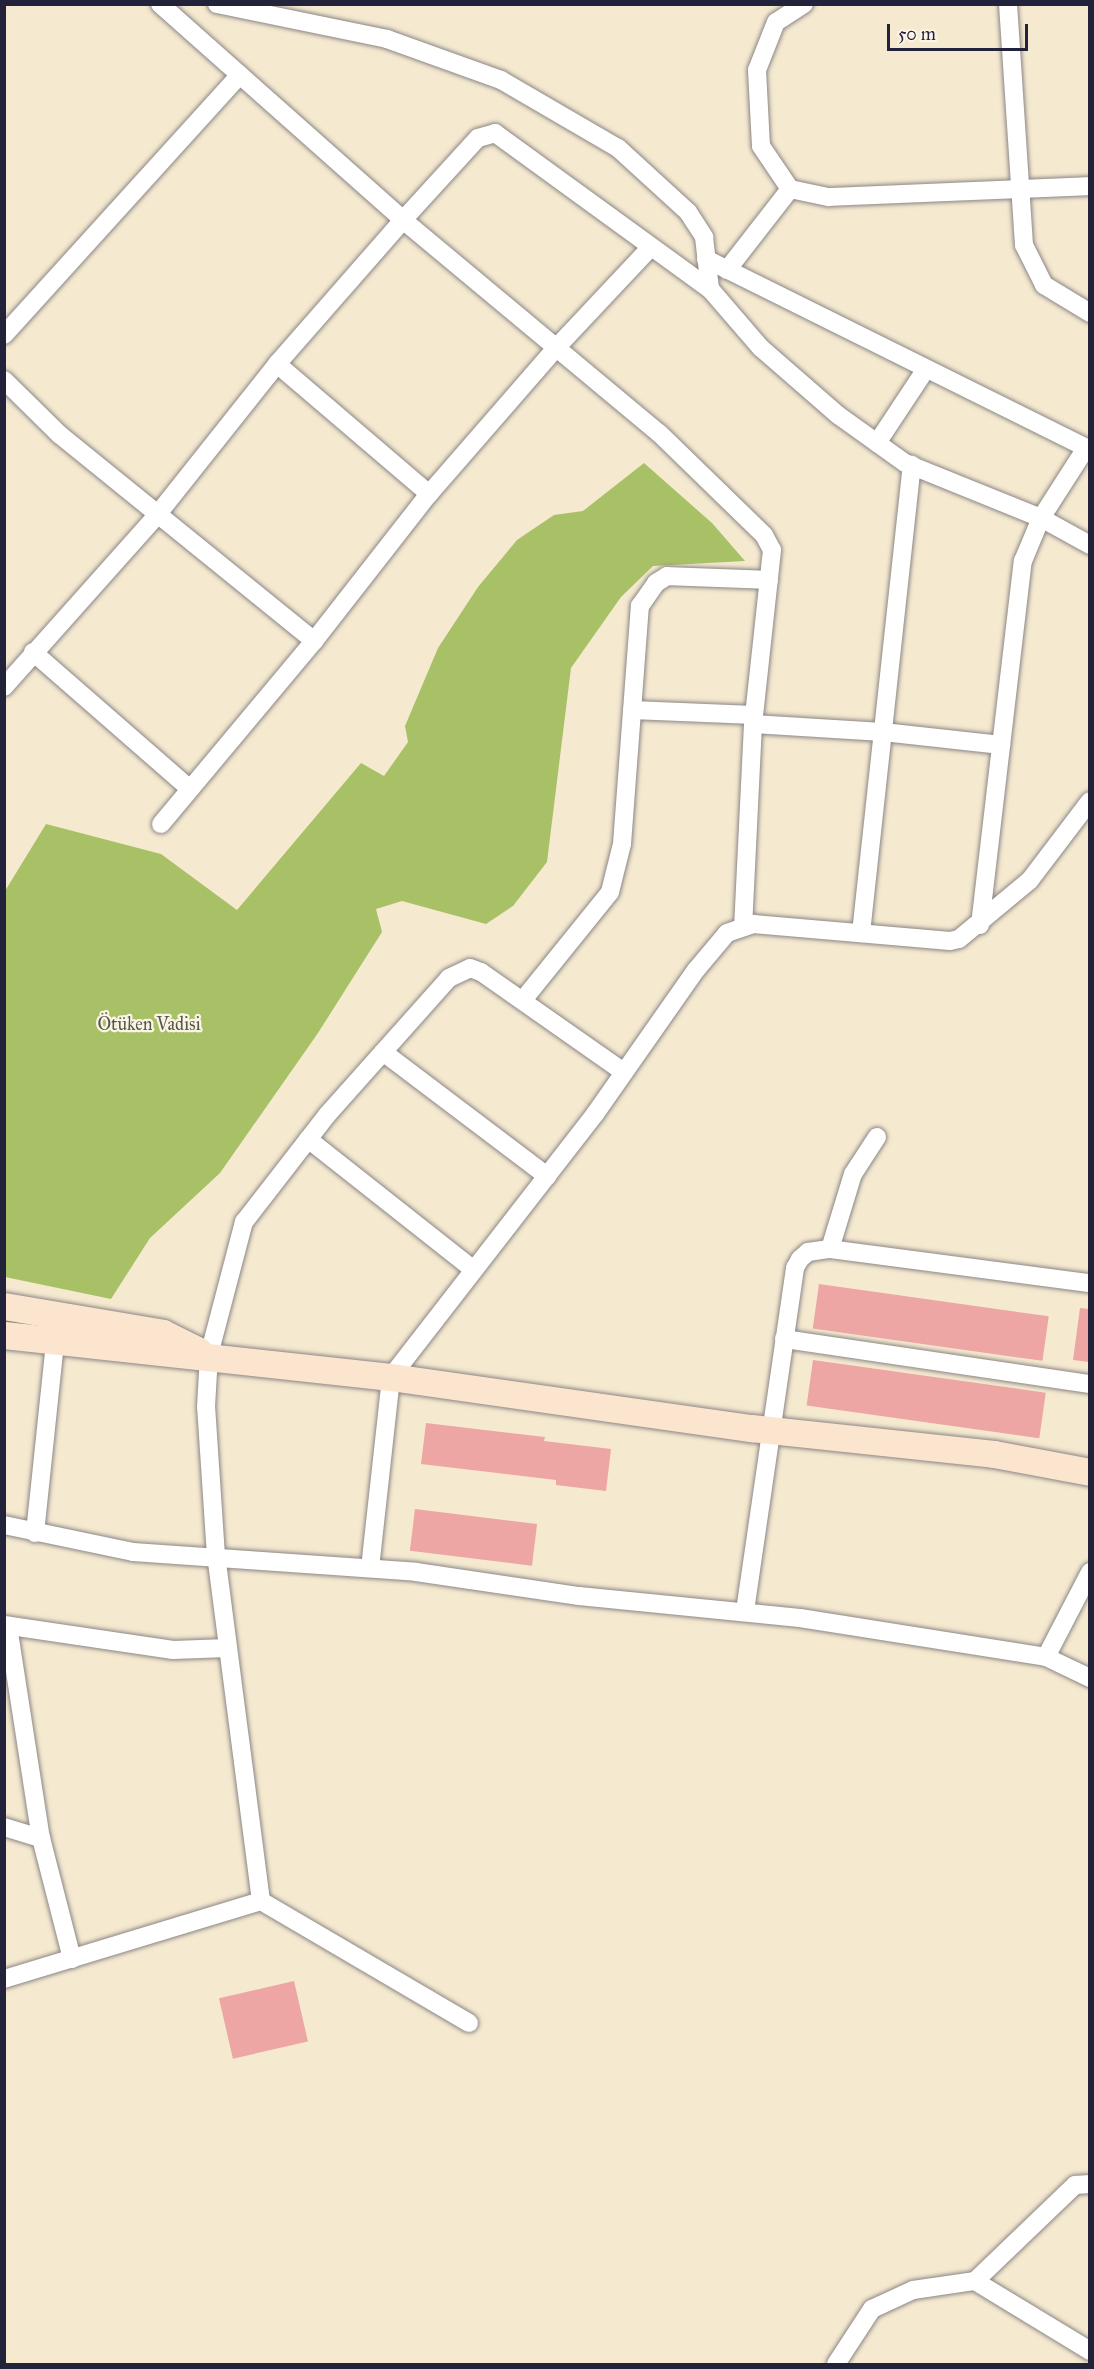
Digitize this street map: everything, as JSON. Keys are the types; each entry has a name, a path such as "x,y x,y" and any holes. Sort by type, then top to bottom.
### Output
{"street":[{"path":"160,4 403,220 659,434 764,535 772,550 754,720 743,927"},
{"path":"217,4 387,39 501,80 618,148 688,212 704,237 710,289"},
{"path":"804,4 776,22 757,70 761,146 790,189 829,197 1089,186"},
{"path":"1008,4 1018,190 1024,245 1044,285 1089,314"},
{"path":"4,335 240,75"},
{"path":"4,687 157,515 277,364 403,220 478,138 495,133 650,248 710,289 761,348 838,415 877,443 912,465 1041,518 1089,544"},
{"path":"728,270 790,189"},
{"path":"160,824 314,641 429,494 556,348 650,248"},
{"path":"706,259 1088,449 1041,518 1023,561 980,925"},
{"path":"277,364 429,494"},
{"path":"877,443 926,369"},
{"path":"4,380 60,435 314,641"},
{"path":"861,933 912,465"},
{"path":"523,1000 610,892 622,844 640,606 656,583 667,576 769,580"},
{"path":"33,652 190,789"},
{"path":"632,710 1001,745"},
{"path":"370,1568 391,1377 547,1176 696,970 727,933 753,924 950,941 980,925 1030,880 1089,801"},
{"path":"261,1901 216,1556 206,1407 209,1355 244,1222 308,1139 383,1052 449,978 470,968 523,1000 624,1072"},
{"path":"383,1052 547,1176"},
{"path":"830,1249 854,1174 877,1137"},
{"path":"308,1139 474,1270"},
{"path":"745,1611 795,1268 808,1252 830,1249 1089,1283"},
{"path":"4,1306 163,1333 209,1355"},
{"path":"4,1335 155,1354 209,1355 391,1377 771,1431 994,1454 1089,1472"},
{"path":"784,1339 1089,1384"},
{"path":"35,1533 55,1342"},
{"path":"4,1525 133,1552 370,1568 579,1596 745,1611 1046,1657 1089,1678"},
{"path":"1046,1657 1089,1572"},
{"path":"72,1959 41,1838 6,1626 173,1650 228,1648"},
{"path":"4,1827 41,1838"},
{"path":"4,1979 261,1901 469,2023"},
{"path":"836,2364 872,2309 913,2290 975,2281 1075,2185 1089,2184"},
{"path":"975,2281 1089,2351"}],"green space":[{"name":"Ötüken Vadisi","path":"644,463 712,523 745,561 653,566 621,597 571,668 547,862 513,906 486,924 402,901 376,909 382,932 318,1033 220,1173 150,1238 111,1299 5,1277 5,891 46,824 161,854 237,910 361,763 384,776 408,742 405,726 438,648 478,587 517,540 554,515 583,511"}],"building":[{"path":"819,1284 1049,1316 1042,1361 813,1329"},
{"path":"1080,1308 1089,1309 1089,1362 1073,1360"},
{"path":"813,1360 1046,1393 1039,1438 807,1406"},
{"path":"426,1423 545,1437 544,1441 611,1449 606,1491 556,1485 556,1480 421,1464"},
{"path":"415,1509 537,1524 532,1566 410,1551"},
{"path":"294,1981 308,2041 233,2059 219,1998"}]}
